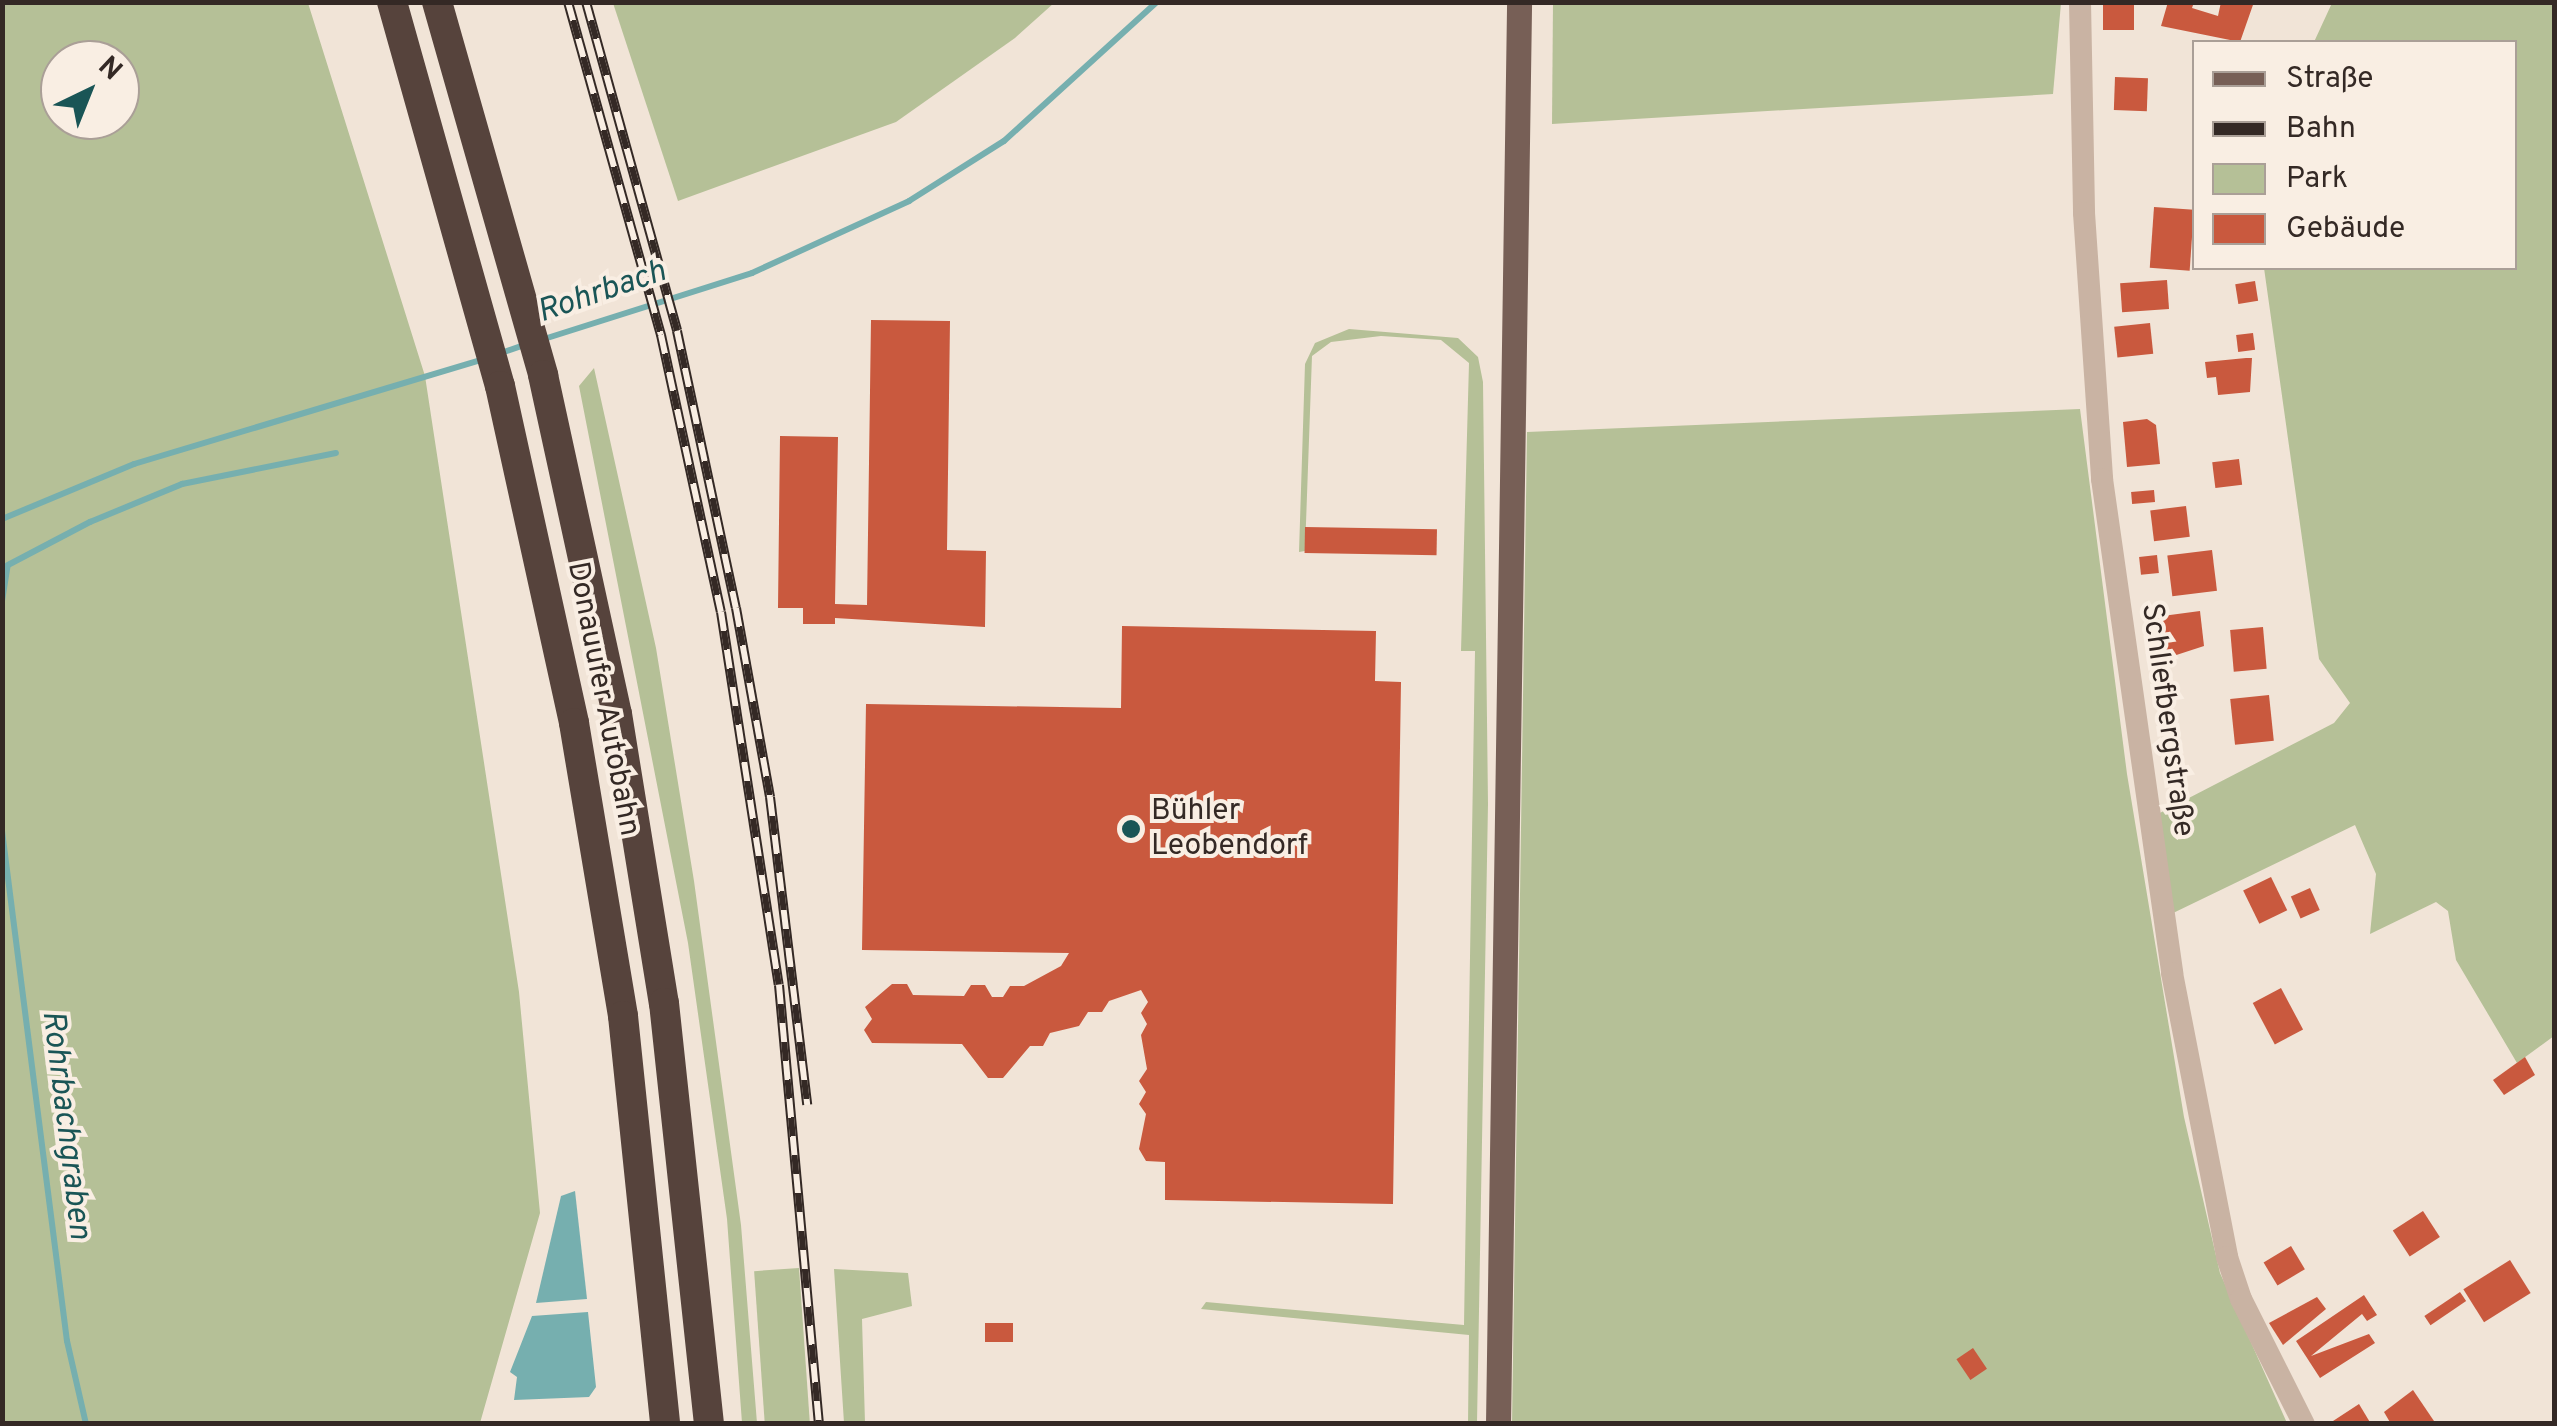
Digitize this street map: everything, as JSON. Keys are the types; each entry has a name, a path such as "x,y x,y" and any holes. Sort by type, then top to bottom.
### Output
{"highway":[{"name":"Donauufer Autobahn","path":"392,2 500,386 574,723 623,1016 665,1424"},
{"name":"Donauufer Autobahn","path":"437,2 543,374 618,714 658,964 709,1424"}],"main road":[{"path":"1498,1424 1519,2"}],"street":[{"name":"Schliefbergstraße","path":"2080,2 2082,174 2102,479 2172,973 2227,1257 2240,1299 2304,1424"}],"green space":[{"path":"3,2 308,3 425,376 519,992 540,1213 480,1423 3,1423"},
{"path":"613,2 1054,3 1015,38 896,122 678,201"},
{"path":"1553,3 2061,3 2053,94 1552,124"},
{"path":"2332,3 2554,3 2554,1036 2517,1063 2456,960 2448,911 2436,902 2370,934 2376,874 2355,825 2169,915 2154,816 2334,723 2350,703 2319,659 2264,270 2517,270 2517,40 2315,40"},
{"path":"1349,329 1458,338 1478,357 1483,382 1488,804 1477,1423 1468,1423 1469,1335 1201,1309 1206,1302 1464,1325 1475,651 1461,651 1469,363 1441,340 1381,336 1331,342 1312,356 1305,551 1299,552 1305,364 1315,343"},
{"path":"594,368 656,648 694,881 741,1225 757,1423 742,1423 727,1219 688,943 579,386"},
{"path":"2080,409 2127,774 2184,1117 2220,1273 2287,1423 1512,1424 1527,432"},
{"path":"799,1268 810,1423 765,1424 754,1271"},
{"path":"834,1269 908,1273 912,1306 862,1319 865,1423 844,1423"}],"water":[{"path":"575,1191 587,1299 536,1303 561,1196"},
{"path":"588,1312 596,1387 589,1397 514,1400 517,1377 510,1372 532,1316"}],"building":[{"path":"2103,2 2134,2 2134,30 2103,30"},
{"path":"2168,2 2194,2 2192,8 2218,16 2221,2 2254,2 2241,40 2161,26"},
{"path":"2115,77 2148,78 2147,111 2114,110"},
{"path":"2154,207 2192,210 2190,271 2150,268"},
{"path":"2167,280 2169,309 2122,312 2120,283"},
{"path":"2255,281 2258,301 2238,304 2235,284"},
{"path":"871,320 950,321 947,550 986,551 985,627 835,618 835,624 803,624 803,608 778,608 780,436 838,437 835,604 867,605"},
{"path":"2150,323 2153,354 2117,358 2114,327"},
{"path":"2253,333 2255,350 2238,352 2236,335"},
{"path":"2252,358 2250,392 2218,395 2216,377 2207,378 2205,362"},
{"path":"2147,419 2156,425 2160,464 2127,467 2123,422"},
{"path":"2239,459 2242,485 2215,488 2212,462"},
{"path":"2154,490 2155,502 2132,504 2131,492"},
{"path":"2186,506 2190,537 2154,541 2150,510"},
{"path":"1305,527 1437,529 1437,555 1305,553"},
{"path":"2212,550 2217,591 2172,596 2167,555"},
{"path":"2157,555 2159,573 2141,575 2139,557"},
{"path":"2200,611 2204,646 2161,660 2155,617"},
{"name":"Bühler Leobendorf","path":"1122,626 1376,631 1375,681 1401,682 1393,1204 1165,1200 1165,1162 1146,1161 1139,1149 1146,1114 1139,1104 1146,1092 1139,1081 1147,1069 1141,1035 1147,1024 1141,1013 1148,1002 1141,990 1109,1001 1102,1012 1088,1012 1079,1026 1050,1033 1043,1046 1030,1046 1003,1078 988,1078 962,1044 872,1043 864,1030 872,1019 865,1007 892,984 907,984 913,995 964,996 971,985 985,985 992,997 1003,997 1010,986 1024,986 1061,966 1069,953 862,950 866,704 1121,708"},
{"path":"2263,627 2267,669 2234,672 2230,630"},
{"path":"2269,695 2274,741 2235,745 2230,699"},
{"path":"2271,877 2287,910 2259,924 2243,891"},
{"path":"2310,888 2320,910 2301,918 2291,897"},
{"path":"2281,988 2303,1029 2275,1045 2253,1003"},
{"path":"2525,1057 2535,1075 2504,1095 2493,1080"},
{"path":"2423,1211 2440,1237 2410,1257 2393,1231"},
{"path":"2291,1246 2305,1269 2277,1286 2264,1262"},
{"path":"2510,1260 2531,1293 2484,1322 2463,1289"},
{"path":"2460,1292 2466,1301 2431,1325 2424,1316"},
{"path":"2364,1295 2377,1315 2367,1321 2362,1314 2311,1356 2369,1334 2375,1343 2320,1378 2296,1341"},
{"path":"2317,1297 2326,1309 2283,1345 2269,1323"},
{"path":"985,1323 1013,1323 1013,1342 985,1342"},
{"path":"1973,1348 1987,1369 1970,1380 1956,1359"},
{"path":"2413,1390 2436,1424 2391,1424 2384,1412"},
{"path":"2359,1404 2371,1424 2335,1424 2333,1421"}],"waterway":[{"name":"Rohrbach","path":"544,339 752,273 909,201 1004,141 1157,2"},
{"name":"Rohrbach","path":"501,353 527,344"},
{"name":"Rohrbach","path":"2,519 134,464 485,359"},
{"name":"Rohrbachgraben","path":"2,601 8,565 90,522 182,484 336,453"},
{"name":"Rohrbachgraben","path":"2,831 67,1341 86,1424"}],"railway":[{"path":"568,2 661,335 721,612 779,985 819,1424"},
{"path":"586,2 677,331 736,608 770,797 807,1105"}],"place":[{"name":"Bühler Leobendorf","path":"1131,829"}]}
